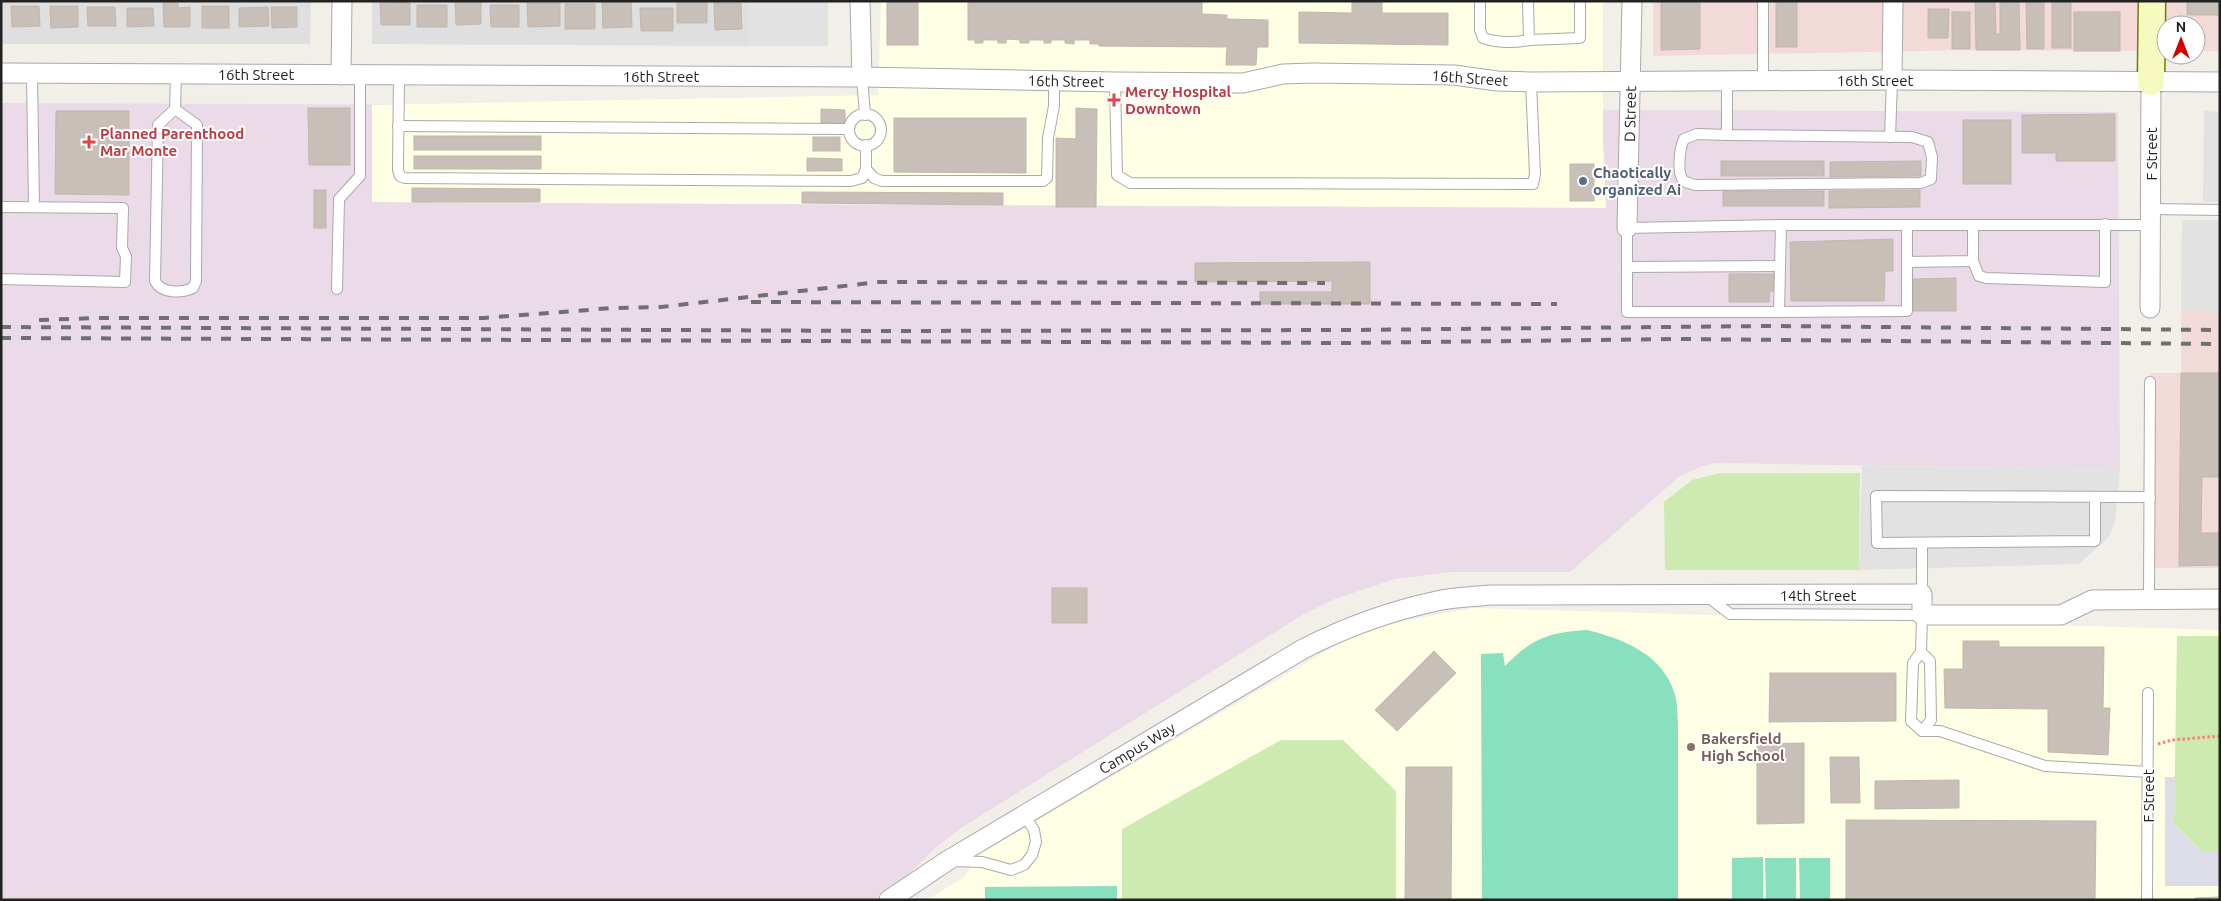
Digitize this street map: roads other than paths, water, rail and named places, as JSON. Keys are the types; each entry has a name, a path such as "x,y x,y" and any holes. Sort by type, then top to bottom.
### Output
{"main road":[{"name":"F Street","path":"2151,82 2152,1"}],"street":[{"path":"342,1 350,74"},
{"path":"860,1 862,77"},
{"name":"D Street","path":"1628,228 1632,1"},
{"path":"1892,80 1893,1"},
{"name":"16th Street","path":"1,73 862,77 1243,83 1283,74 1313,73 1454,75 1496,81 1630,83 1892,80 2220,82"},
{"name":"F Street","path":"2150,308 2151,82"},
{"path":"1922,594 1922,615 2061,615 2092,600 2149,598 2220,599"},
{"name":"14th Street","path":"1393,611 1439,600 1490,595 1922,594"},
{"name":"Campus Way","path":"889,900 947,861 1303,649 1338,631 1393,611"}],"lane":[{"path":"1480,1 1480,30 1483,38 1492,41 1518,42 1580,38 1580,1"},
{"path":"1528,1 1528,40"},
{"path":"1763,1 1763,82"},
{"path":"32,73 34,207"},
{"path":"176,74 176,109 158,125 155,281 158,287 163,290 188,290 194,288 196,281 197,125 176,109"},
{"path":"338,289 339,199 360,176 350,74"},
{"path":"399,75 398,170 400,176 405,178 851,181 862,178 866,169 866,145"},
{"path":"862,77 865,115"},
{"path":"1890,137 1892,80"},
{"path":"866,169 874,178 882,181 1043,182 1047,178 1048,138 1054,106 1054,81"},
{"path":"1115,82 1117,175 1130,183 1533,184 1535,174 1531,82"},
{"path":"1727,82 1727,135"},
{"path":"865,115 877,120 880,130 877,140 866,145 854,142 849,133 853,120 865,115"},
{"path":"398,126 849,128"},
{"path":"1697,134 1727,135 1912,137 1928,142 1932,157 1931,179 1921,182 1696,185 1684,181 1681,176 1680,148 1684,139 1697,134"},
{"path":"1,207 124,208 122,248 126,256 125,282 1,279"},
{"path":"1907,225 1907,311 1627,312 1628,228 1781,225 2105,224 2220,210"},
{"path":"1974,225 1973,261 1979,276 1986,278 2105,282 2105,224"},
{"path":"1779,312 1781,225"},
{"path":"1907,262 1973,261"},
{"path":"1627,267 1780,266"},
{"path":"2149,598 2150,382"},
{"path":"2095,497 2095,541 1877,543 1876,496 2150,497"},
{"path":"1922,543 1922,594"},
{"path":"1706,596 1730,614 1922,615 1922,652 1913,663 1912,722 1922,731 1940,731 2045,766 2148,772"},
{"path":"1922,652 1930,661 1931,720 1922,731"},
{"name":"F Street","path":"2147,900 2148,693"},
{"path":"947,861 982,862 1011,870 1024,865 1032,855 1036,842 1034,830 1024,815"}],"railway":[{"path":"39,320 99,318 484,318 613,308 661,307 879,282 1325,283"},
{"path":"751,302 1557,304"},
{"path":"1,327 887,331 1348,330 1769,326 2220,330"},
{"path":"1,338 1345,343 1679,339 2220,344"}],"place":[{"name":"Mercy Hospital Downtown","path":"1114,100"},
{"name":"Planned Parenthood Mar Monte","path":"89,142"},
{"name":"Chaotically organized Ai","path":"1583,181"},
{"name":"Bakersfield High School","path":"1691,747"}]}
